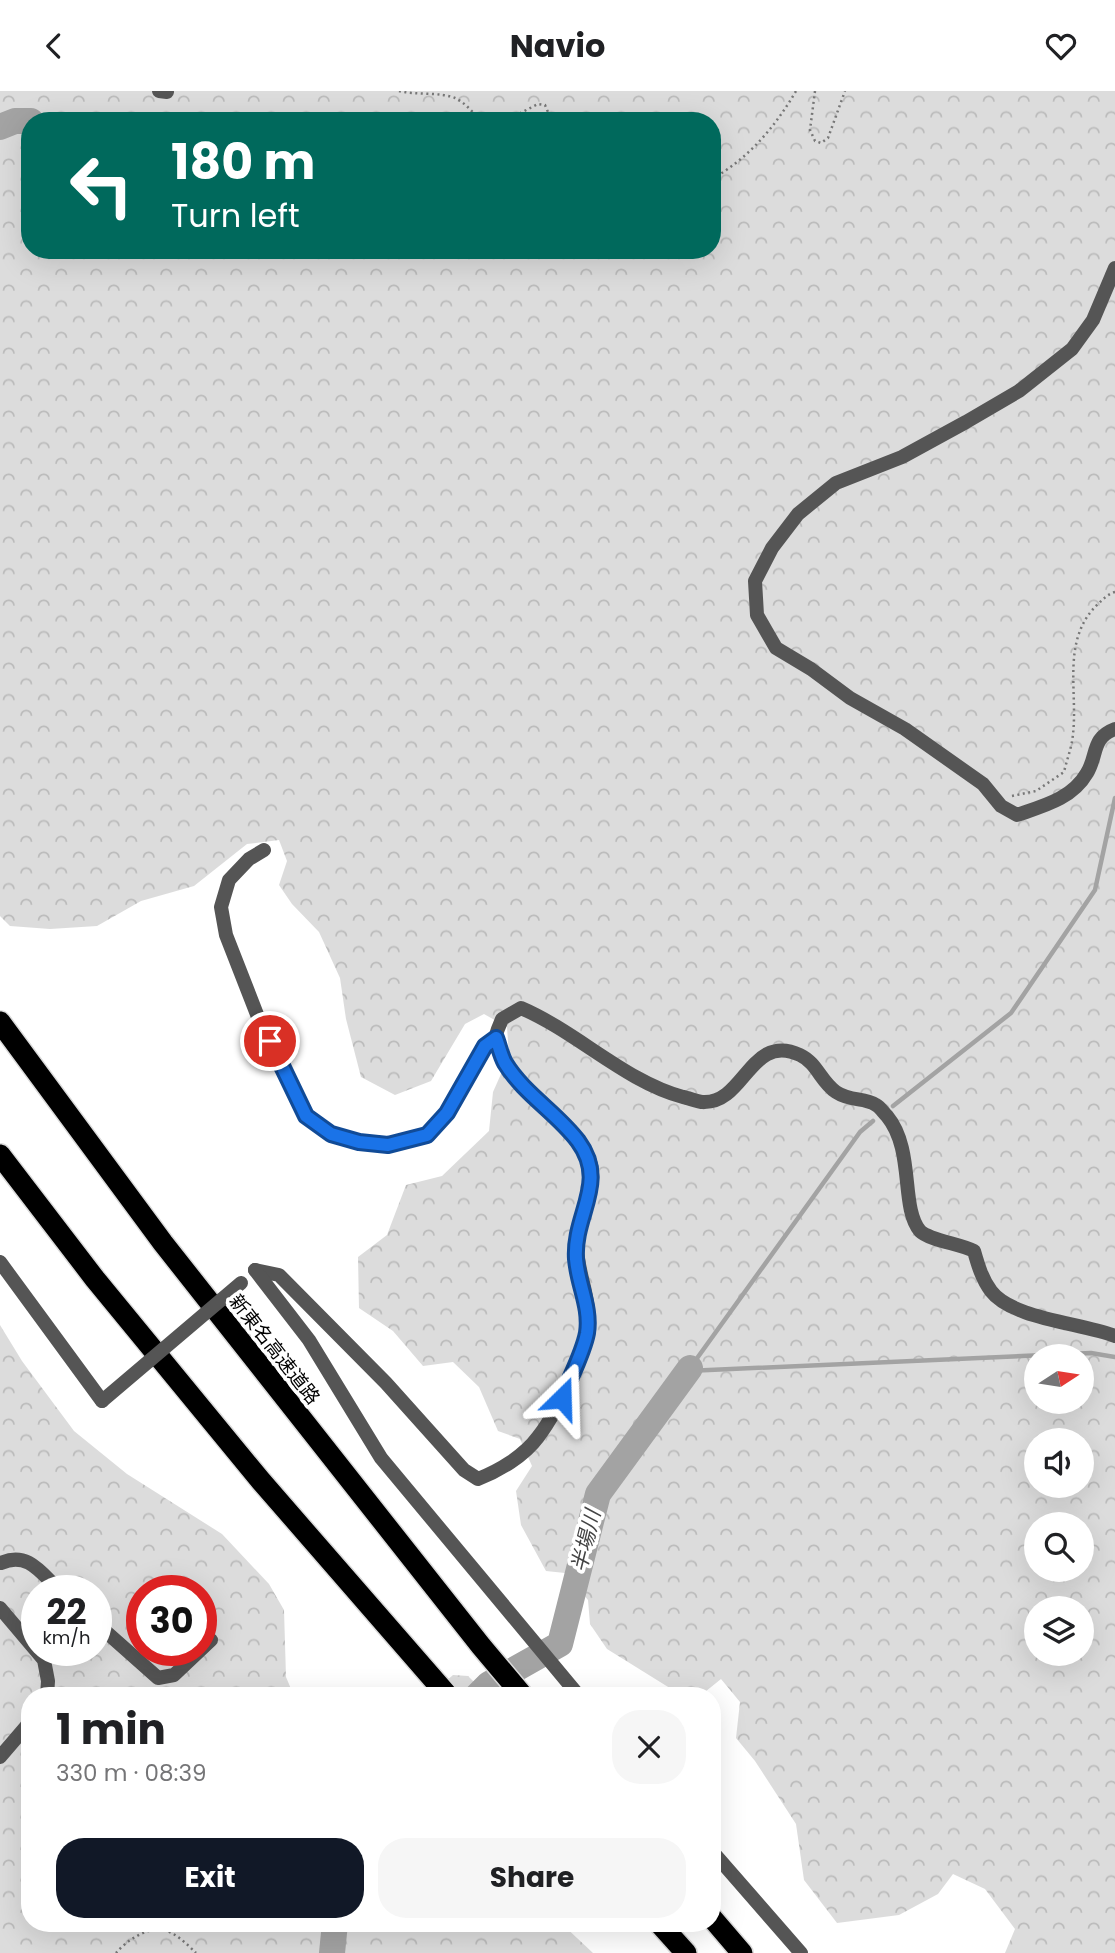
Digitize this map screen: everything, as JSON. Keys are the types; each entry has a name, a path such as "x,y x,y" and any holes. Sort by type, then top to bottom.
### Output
{"highway":[{"name":"新東名高速道路","path":"0,1022 163,1243 515,1687"},
{"path":"0,1155 103,1290 261,1481 440,1687"},
{"path":"721,1928 742,1953"},
{"path":"667,1932 686,1953"}],"street":[{"path":"1115,268 1093,320 1072,349 1019,391 966,422 902,457 835,483 798,514 772,548 755,581 757,615 776,648 811,669 850,698 905,729 984,784 1001,806 1017,815 1065,797 1087,773 1098,741 1115,729"},
{"path":"264,850 249,859 229,880 221,907 226,935 258,1017 306,1116 331,1134 359,1142 388,1145 427,1135 447,1113 485,1046 496,1038"},
{"path":"255,1271 279,1275 386,1383 464,1470 478,1479 499,1471 537,1439 562,1398 587,1334 588,1310 576,1260 578,1225 593,1183 590,1163 578,1141 520,1083 504,1062 496,1038 502,1019 521,1008 544,1018 660,1091 704,1102 723,1096 741,1080 756,1060 776,1050 799,1054 813,1064 833,1090 848,1099 877,1105 895,1126 905,1159 912,1217 921,1232 933,1239 958,1243 974,1251 981,1273 992,1293 1010,1308 1115,1336"},
{"path":"0,1262 102,1402 255,1271"},
{"path":"255,1271 309,1340 381,1458 572,1687"},
{"path":"0,1571 0,1563 13,1557 25,1560 42,1575"},
{"path":"0,1608 44,1660 48,1687"},
{"path":"112,1637 126,1650"},
{"path":"144,1666 158,1678 174,1675 184,1666"},
{"path":"0,1757 21,1732"},
{"path":"721,1861 802,1953"}],"path":[{"path":"399,91 412,95 453,97 473,112"},
{"path":"721,174 761,140 796,91"},
{"path":"815,91 810,130 815,141 821,143 828,138 845,91"},
{"path":"522,112 538,104 545,105 548,112"},
{"path":"1011,796 1036,791 1064,772 1073,735 1073,669 1077,635 1091,610 1115,592"},
{"path":"116,1953 142,1933 149,1932"},
{"path":"168,1932 183,1940 196,1953"}],"green space":[{"path":"0,91 1115,91 1115,1953 1005,1953 1015,1929 985,1889 953,1874 938,1894 899,1915 837,1923 804,1880 796,1824 755,1761 736,1738 740,1702 721,1679 711,1687 668,1687 607,1649 590,1624 588,1600 565,1573 546,1571 521,1525 516,1491 532,1466 520,1439 498,1431 479,1387 453,1362 423,1366 393,1331 359,1308 358,1257 387,1235 406,1185 442,1176 489,1131 493,1092 509,1056 507,1027 484,1014 465,1024 431,1081 395,1095 361,1077 346,1019 340,978 319,932 292,904 279,885 287,861 279,840 247,844 194,886 141,901 97,926 50,929 10,926 0,916"},
{"path":"0,1325 22,1361 74,1431 127,1474 222,1534 269,1584 284,1610 286,1677 290,1687 21,1687 21,1932 571,1932 593,1953 0,1953"},
{"path":"453,1675 468,1676 479,1687 439,1687"}],"waterway":[{"path":"0,127 21,121"},
{"path":"893,1106 1011,1013 1095,890 1115,798"},
{"path":"690,1368 860,1132 873,1121"},
{"path":"687,1371 1091,1353 1115,1357"},
{"name":"半場川","path":"486,1687 560,1644 598,1494 690,1368"},
{"name":"半場川","path":"332,1953 334,1932"}],"route":[{"path":"270,1041 306,1116 331,1134 359,1142 388,1145 427,1135 447,1113 485,1046 496,1038 504,1062 520,1083 578,1141 590,1163 593,1183 578,1225 576,1260 588,1310 587,1334 562,1398"}]}
